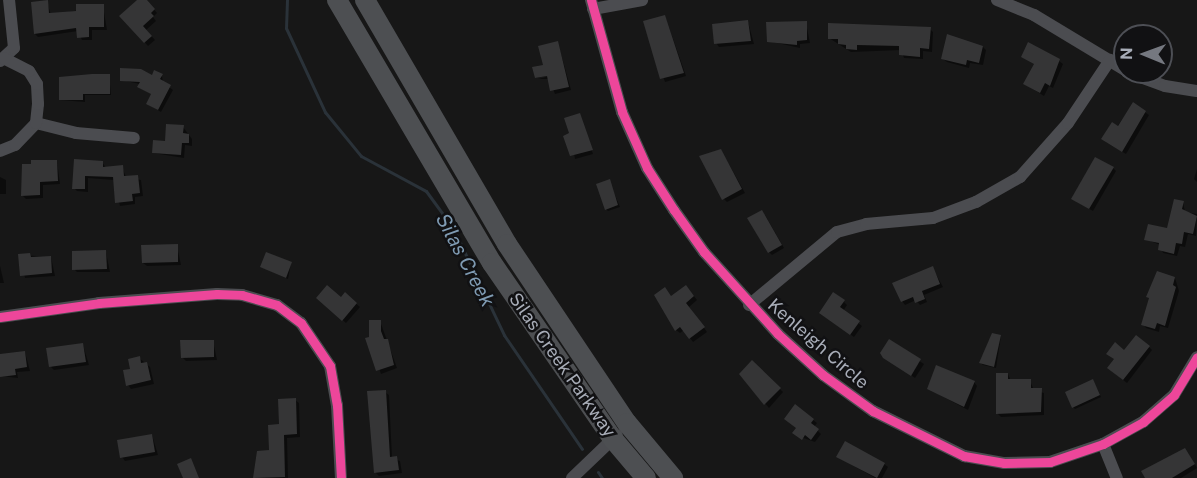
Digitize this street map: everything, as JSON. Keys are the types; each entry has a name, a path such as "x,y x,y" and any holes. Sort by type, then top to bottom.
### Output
{"main road":[{"name":"Silas Creek Parkway","path":"337,0 492,263 613,440 646,478"},
{"name":"Silas Creek Parkway","path":"365,0 507,244 627,423 673,478"}],"street":[{"path":"0,151 15,145 36,123 38,104 33,77 23,66 2,60 14,43 9,0"},
{"path":"592,4 642,0"},
{"path":"997,0 1034,15 1113,62"},
{"name":"Kenleigh Circle","path":"592,4 622,112 647,168 704,252 749,305 847,394 950,451 984,461 1030,464 1075,456 1103,444 1159,409 1180,387 1197,357"},
{"path":"749,305 837,232 866,224 933,218 976,202 1020,177 1049,148 1110,60"},
{"path":"1160,84 1197,91"},
{"path":"36,123 76,134 134,138"},
{"path":"0,317 99,303 217,294 252,297 277,305 301,323 330,366 337,405 341,478"},
{"path":"572,478 613,440 627,423"},
{"path":"1103,444 1117,478"}],"building":[{"path":"48,0 49,13 76,11 76,4 104,4 104,27 89,27 89,37 77,38 76,28 34,34 31,2"},
{"path":"137,0 147,0 155,9 151,13 154,16 143,26 152,36 144,43 119,16"},
{"path":"665,15 684,73 660,79 643,21"},
{"path":"748,20 751,41 714,44 712,24"},
{"path":"807,21 807,40 797,41 797,45 767,42 766,22"},
{"path":"828,23 931,27 929,49 920,48 920,57 899,55 899,46 857,45 857,50 846,49 846,45 838,44 838,39 828,39"},
{"path":"947,34 983,46 979,63 967,60 966,65 941,59"},
{"path":"558,41 569,87 550,91 547,76 535,78 532,67 543,65 538,46"},
{"path":"1028,42 1060,59 1050,86 1045,83 1040,93 1023,84 1034,64 1021,57"},
{"path":"120,68 141,69 152,75 154,70 163,74 160,79 171,85 158,110 146,104 151,94 137,87 140,82 120,81"},
{"path":"110,74 110,94 83,94 83,100 59,100 59,77"},
{"path":"1133,102 1146,111 1122,152 1101,139 1112,122 1118,126"},
{"path":"580,113 593,150 570,156 563,136 569,133 564,118"},
{"path":"166,124 184,125 183,133 189,134 189,143 182,143 181,155 152,153 153,140 165,141"},
{"path":"721,149 742,189 722,200 699,156"},
{"path":"1095,157 1114,167 1089,209 1071,199"},
{"path":"74,159 103,161 103,167 123,165 124,176 138,175 140,193 132,194 133,201 115,203 113,177 85,176 85,189 72,189"},
{"path":"31,160 57,160 58,181 40,182 40,195 21,196 22,164 31,164"},
{"path":"610,179 618,205 605,210 596,184"},
{"path":"1174,199 1184,201 1182,209 1197,216 1193,234 1184,232 1182,244 1176,243 1174,254 1158,250 1159,243 1144,240 1148,224 1167,228"},
{"path":"762,210 782,245 768,253 747,218"},
{"path":"178,244 178,262 142,263 141,245"},
{"path":"106,250 107,269 72,270 72,251"},
{"path":"266,252 292,262 286,278 260,267"},
{"path":"30,253 31,257 51,256 52,273 20,276 18,254"},
{"path":"933,266 940,284 922,291 925,299 915,303 913,297 901,302 892,283"},
{"path":"1157,271 1175,277 1173,285 1176,287 1165,326 1157,323 1155,329 1141,325 1149,298 1146,297"},
{"path":"327,285 341,297 345,292 357,303 342,321 316,298"},
{"path":"686,285 694,296 686,303 705,327 689,339 680,327 675,331 654,295 665,287 671,296"},
{"path":"833,292 845,300 840,307 860,321 850,335 819,313"},
{"path":"369,320 381,320 381,331 384,339 388,339 394,365 376,371 365,338 369,337"},
{"path":"992,333 1001,335 994,367 979,363"},
{"path":"1136,335 1150,346 1123,380 1107,368 1114,359 1106,354 1115,342 1124,350"},
{"path":"889,339 921,359 911,376 883,358 880,353"},
{"path":"180,340 214,340 214,357 181,358"},
{"path":"83,343 86,362 49,367 46,348"},
{"path":"25,351 27,367 15,369 16,375 0,377 0,354"},
{"path":"140,356 141,363 147,362 151,380 126,386 123,370 130,369 128,359"},
{"path":"752,360 781,388 764,405 739,374"},
{"path":"936,365 975,381 964,407 927,389"},
{"path":"996,373 1008,373 1008,379 1031,379 1031,388 1042,388 1041,412 996,414"},
{"path":"1093,379 1100,395 1072,408 1065,392"},
{"path":"386,390 390,457 397,456 399,470 374,473 367,391"},
{"path":"296,398 297,434 284,435 285,477 253,478 257,451 269,450 268,425 279,424 278,399"},
{"path":"795,404 814,419 811,423 819,429 811,440 805,435 802,440 792,433 796,428 784,419"},
{"path":"152,434 155,452 120,458 117,440"},
{"path":"845,441 885,463 877,478 836,457"},
{"path":"1185,448 1195,464 1172,478 1145,478 1141,471"},
{"path":"191,458 199,478 183,478 177,464"}],"waterway":[{"name":"Silas Creek","path":"287,0 286,28 325,112 361,156 426,191 453,228 504,335 582,449"},
{"name":"Silas Creek","path":"598,472 602,478"}],"cycle path":[{"path":"591,0 622,112 647,168 674,210 704,252 778,334 823,375 873,411 964,456 1004,463 1050,462 1103,444 1143,422 1174,395 1197,357"},
{"path":"0,317 99,303 217,294 242,295 277,305 301,323 330,366 337,405 341,478"}]}
